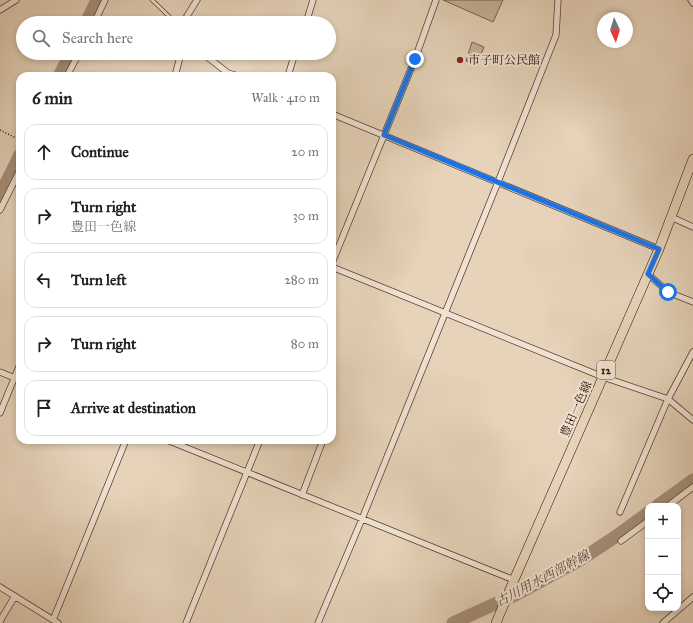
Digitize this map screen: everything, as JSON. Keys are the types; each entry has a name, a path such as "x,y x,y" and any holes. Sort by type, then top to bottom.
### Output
{"main road":[{"name":"豊田一色線","path":"498,620 514,580 659,249 693,159"}],"street":[{"path":"97,16 105,0"},
{"path":"187,16 197,0"},
{"path":"308,16 313,0"},
{"path":"336,253 415,59 436,0"},
{"path":"318,623 362,519 556,35 558,0"},
{"path":"0,10 13,1"},
{"path":"69,72 75,60"},
{"path":"176,72 179,60"},
{"path":"211,60 227,72"},
{"path":"289,72 293,60"},
{"path":"336,116 659,249"},
{"path":"0,210 16,178"},
{"path":"671,217 693,227"},
{"path":"336,269 603,376 668,399 693,420"},
{"path":"648,274 668,292 693,302"},
{"path":"620,512 668,399 693,352"},
{"path":"0,372 16,379"},
{"path":"0,413 16,381"},
{"path":"0,586 56,621 124,444"},
{"path":"177,444 514,580"},
{"path":"186,623 258,444"},
{"path":"302,495 321,444"},
{"path":"672,503 693,487"},
{"path":"621,541 645,523"},
{"path":"0,622 15,596"},
{"path":"663,623 693,597"}],"lane":[{"path":"152,0 169,16"}],"path":[{"path":"0,130 16,138"}],"shaded area":[{"path":"443,0 503,0 493,22"},
{"path":"472,42 484,47 477,64 466,61"}],"waterway":[{"path":"89,16 97,0"},
{"path":"61,72 67,60"},
{"path":"0,195 16,163"},
{"name":"古川用水西部幹線","path":"661,503 693,480"},
{"name":"古川用水西部幹線","path":"453,623 517,594 580,560 645,515"}],"place":[{"name":"市子町公民館","path":"460,60"}],"route":[{"path":"415,59 384,135 659,249 648,274 668,292"}]}
